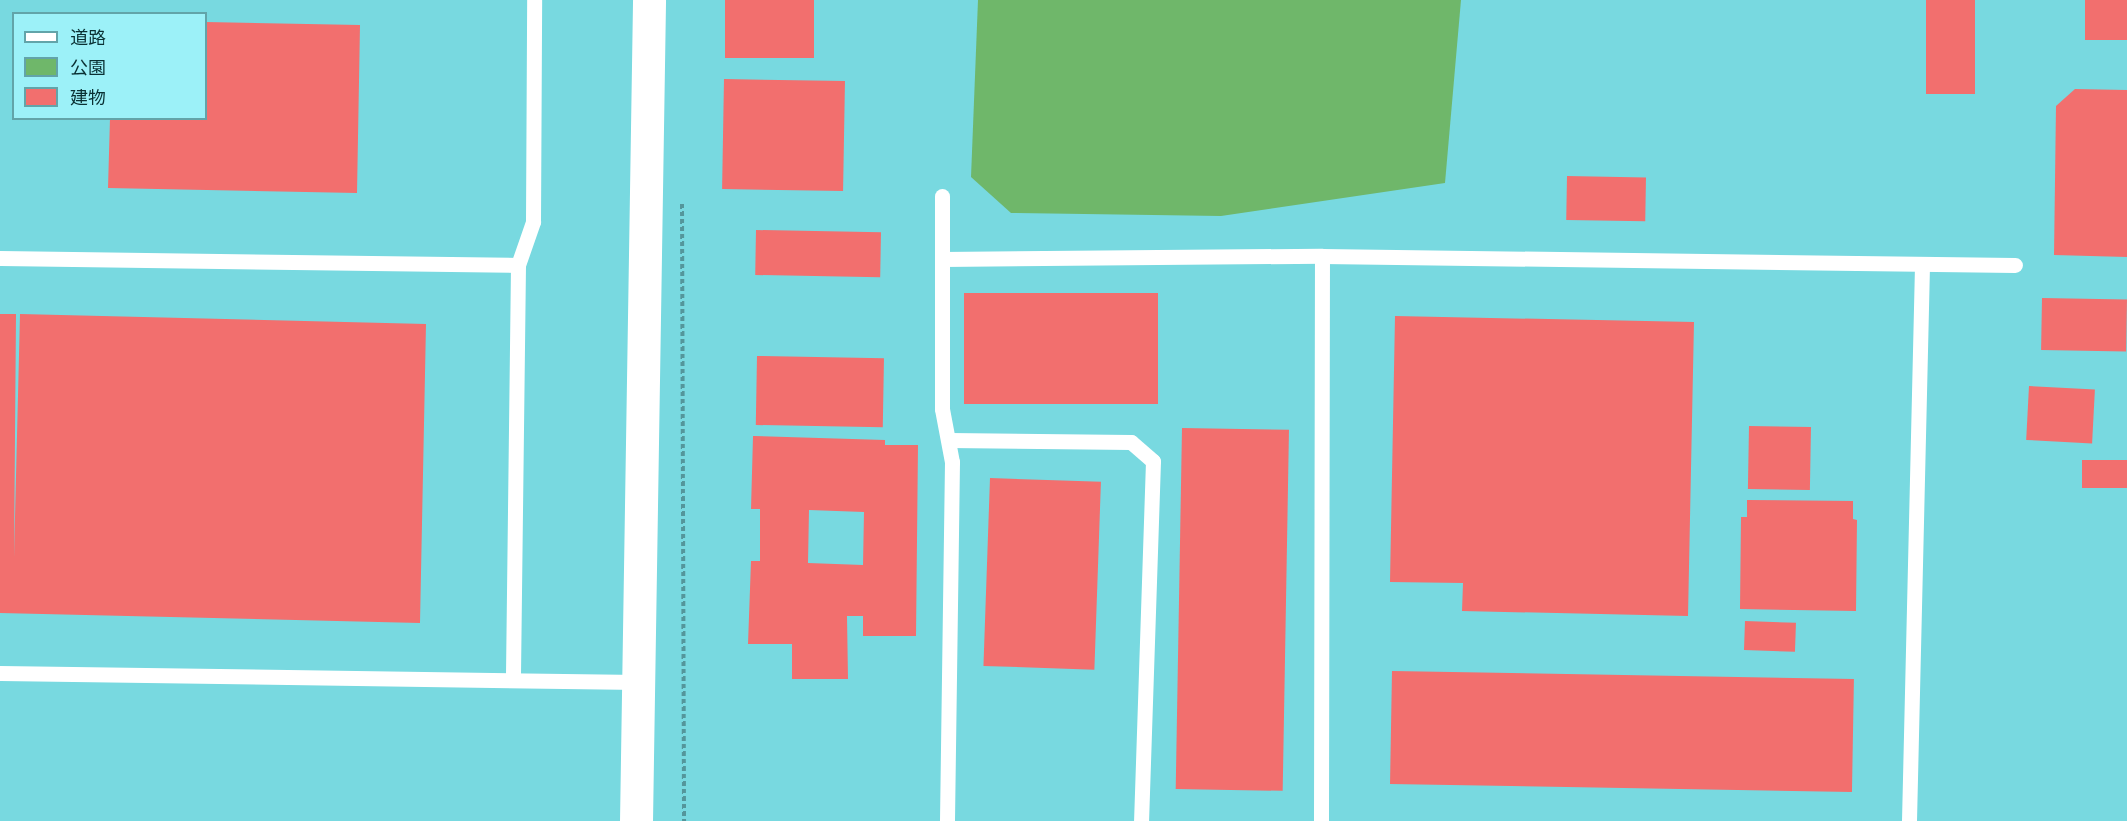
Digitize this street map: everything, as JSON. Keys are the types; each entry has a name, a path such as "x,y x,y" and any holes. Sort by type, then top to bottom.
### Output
{"street":[{"path":"636,821 649,0"}],"lane":[{"path":"513,680 518,265 532,222 534,0"},
{"path":"942,196 942,409 952,462 947,821"},
{"path":"942,259 1322,256 2014,265"},
{"path":"1321,821 1322,256"},
{"path":"0,258 518,265"},
{"path":"1909,821 1923,264"},
{"path":"949,440 1131,442 1153,461 1141,821"},
{"path":"0,673 639,682"}],"path":[{"path":"682,191 686,743 684,821"}],"shaded area":[{"path":"0,0 2127,0 2127,821 0,821"}],"green space":[{"path":"978,0 1461,0 1445,183 1221,216 1011,213 971,177"}],"building":[{"path":"725,0 814,0 814,58 725,58"},
{"path":"1926,0 1975,0 1975,94 1926,94"},
{"path":"2085,0 2127,0 2127,40 2085,40"},
{"path":"207,22 360,25 357,193 108,188 110,120 207,120"},
{"path":"724,79 845,81 843,191 722,189"},
{"path":"2075,89 2127,90 2127,257 2054,255 2056,106"},
{"path":"1567,176 1646,177 1645,221 1566,220"},
{"path":"756,230 881,232 880,277 755,275"},
{"path":"964,293 1158,293 1158,404 964,404"},
{"path":"2042,298 2127,299 2126,351 2041,350"},
{"path":"0,314 16,314 14,558 20,314 426,324 420,623 0,613"},
{"path":"1395,316 1694,322 1688,616 1462,611 1463,583 1390,582"},
{"path":"757,356 884,358 883,427 756,425"},
{"path":"2029,386 2095,389 2092,443 2026,440"},
{"path":"1749,426 1811,427 1810,490 1748,489"},
{"path":"1182,428 1289,430 1283,791 1176,789"},
{"path":"753,436 885,440 885,445 918,445 916,636 863,636 863,616 847,616 848,679 792,679 792,644 748,644 751,561 760,561 760,509 751,509","holes":["809,510 864,512 863,565 808,563"]},
{"path":"2082,460 2127,460 2127,488 2082,488"},
{"path":"990,478 1101,482 1094,670 983,666"},
{"path":"1747,500 1853,501 1853,519 1857,520 1856,611 1740,609 1741,517 1747,517"},
{"path":"1745,621 1796,623 1795,652 1744,650"},
{"path":"1392,671 1854,679 1852,792 1390,784"}]}
